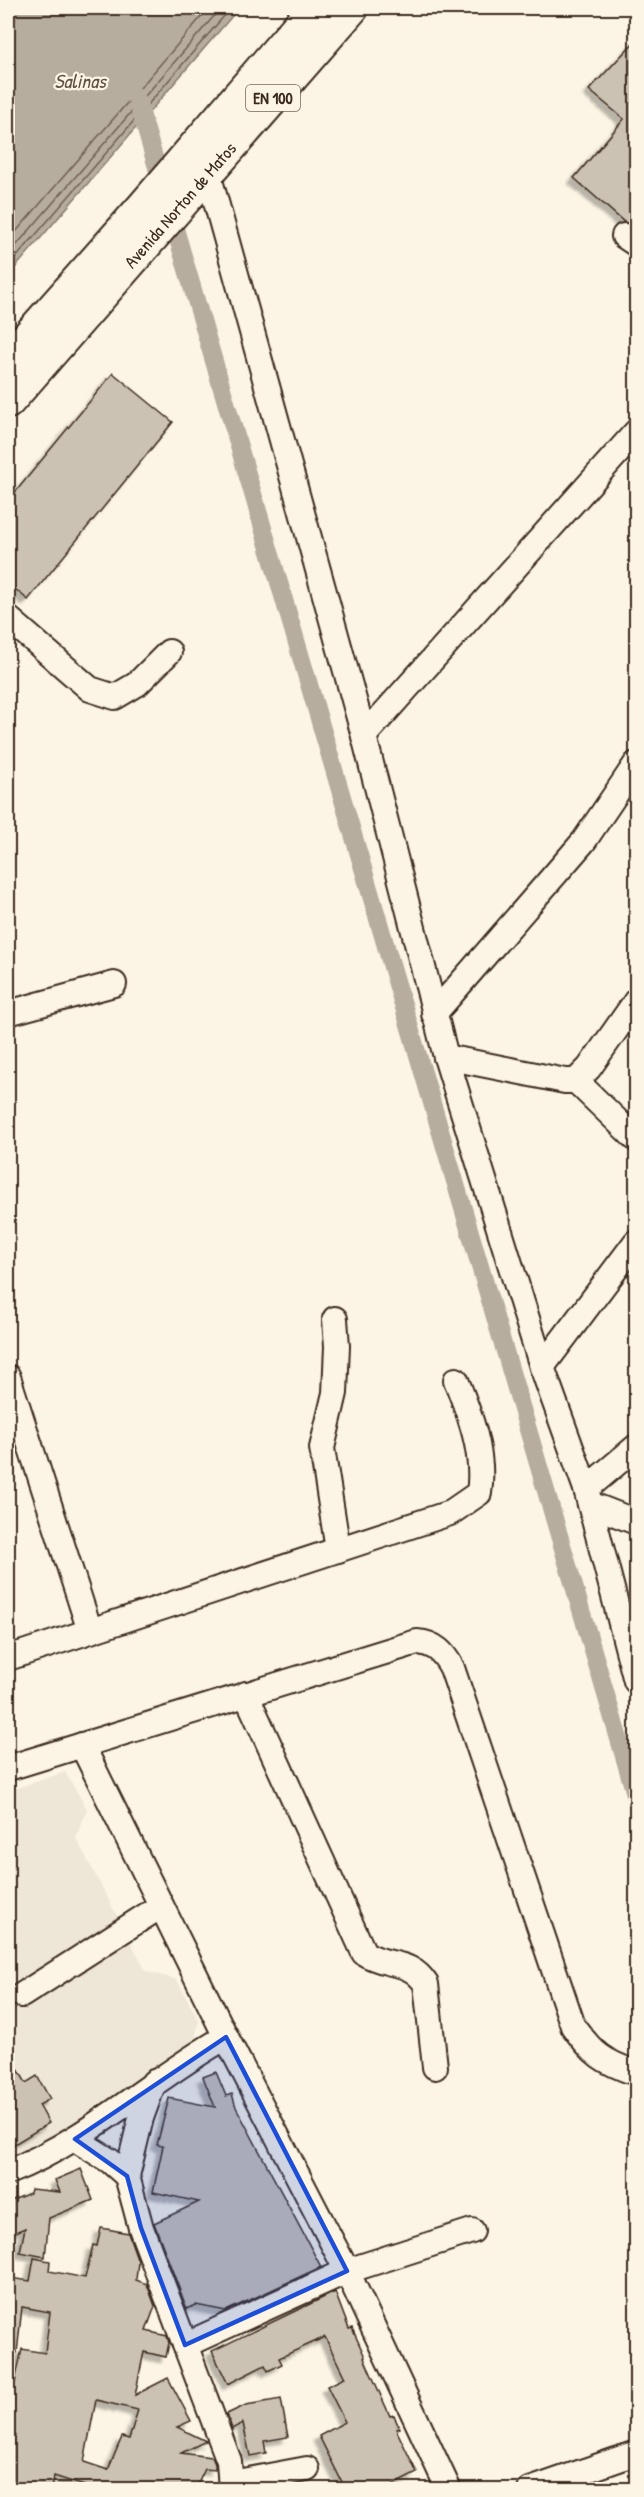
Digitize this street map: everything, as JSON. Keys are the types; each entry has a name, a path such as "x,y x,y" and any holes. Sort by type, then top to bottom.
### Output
{"main road":[{"name":"Avenida Norton de Matos","path":"8,402 149,242 196,172 314,8"},
{"name":"Avenida Norton de Matos","path":"8,359 142,208 196,172 352,8"}],"street":[{"path":"196,172 364,736 446,1057 542,1367 588,1497 636,1681"},
{"path":"364,736 636,432"},
{"path":"8,618 90,689 115,697 137,684 169,652"},
{"path":"434,1014 584,841 636,764"},
{"path":"8,1013 114,984"},
{"path":"446,1057 565,1081 576,1081 590,1068 636,1001"},
{"path":"576,1081 636,1138"},
{"path":"542,1367 636,1242"},
{"path":"334,1319 337,1346 335,1393 322,1448 338,1550"},
{"path":"8,1377 90,1631"},
{"path":"8,1658 450,1513 479,1493 482,1472 470,1413 456,1380"},
{"path":"588,1497 636,1447"},
{"path":"588,1497 636,1522"},
{"path":"8,1768 417,1642 426,1642 436,1647 446,1657 452,1668 573,2026 591,2051 618,2067 636,2073"},
{"path":"246,1694 364,1953 374,1959 408,1966 419,1973 426,1984 435,2067"},
{"path":"82,1745 226,2037 347,2271 449,2490"},
{"path":"22,1995 161,1906"},
{"path":"8,2172 75,2139 190,2057 226,2037"},
{"path":"154,2082 141,2118 128,2176 141,2228 229,2462 232,2486 307,2469"},
{"path":"75,2139 110,2161 128,2176"},
{"path":"185,2345 347,2271 472,2232"},
{"path":"530,2490 636,2453"}],"highlighted area":[{"path":"226,2037 347,2271 185,2345 141,2228 127,2176 75,2139"}],"shaded area":[{"path":"65,1772 87,1809 76,1838 146,1971 177,1980 199,2021 195,2039 63,2134 8,2156 8,1791"}],"water":[{"name":"Salinas","path":"8,8 239,8 8,276"}],"building":[{"path":"636,40 636,227 624,222 574,178 624,119 589,90"},
{"path":"113,373 173,422 28,600 8,583 8,501"},
{"path":"8,2052 26,2083 37,2076 50,2099 39,2105 49,2123 8,2148"},
{"path":"216,2072 226,2096 232,2094 236,2107 321,2267 226,2311 196,2305 187,2309 154,2223 199,2202 153,2192 163,2146 157,2145 169,2098 215,2107 203,2077"},
{"path":"81,2169 93,2200 49,2218 45,2257 20,2252 25,2228 8,2235 8,2202 30,2193 31,2189 60,2192 55,2180"},
{"path":"101,2228 128,2233 138,2261 136,2280 147,2284 155,2306 146,2331 167,2336 169,2343 166,2357 144,2352 135,2395 168,2378 191,2421 177,2427 206,2441 181,2453 212,2457 215,2464 215,2470 205,2469 195,2490 97,2490 54,2476 52,2490 8,2490 8,2381 15,2382 22,2349 45,2353 50,2312 22,2307 17,2353 8,2352 10,2278 30,2281 34,2258 50,2261 49,2271 85,2278 93,2245 97,2246","holes":["96,2400 138,2410 129,2439 122,2437 108,2470 84,2462"]},
{"path":"335,2292 349,2329 352,2328 390,2416 394,2415 399,2428 396,2429 417,2473 383,2490 346,2490 319,2436 345,2422 327,2386 345,2378 325,2337 279,2358 282,2364 268,2371 265,2365 228,2384 212,2351"},
{"path":"281,2399 288,2437 264,2441 266,2453 250,2456 243,2423 232,2429 227,2414 246,2405"}],"waterway":[{"path":"136,96 636,1797"}]}
